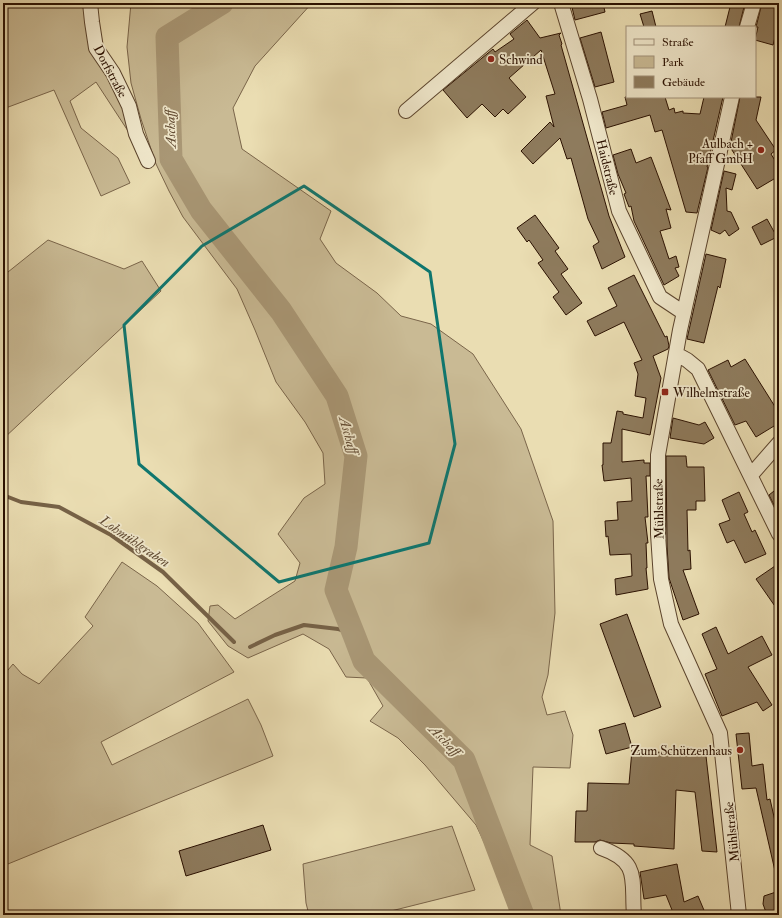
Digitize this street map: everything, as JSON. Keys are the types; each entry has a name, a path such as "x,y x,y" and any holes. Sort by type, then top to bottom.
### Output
{"street":[{"name":"Dorfstraße","path":"90,3 96,48 113,73 129,106 136,134 148,160"},
{"path":"406,111 533,3"},
{"name":"Haidstraße","path":"561,3 590,99 619,211 660,297 684,313"},
{"path":"747,26 754,3"},
{"name":"Mühlstraße","path":"732,98 680,330 658,455 658,534 661,579 671,624 720,733 739,915"},
{"path":"676,354 687,360 698,369 779,534"},
{"path":"751,476 779,443"},
{"path":"601,848 614,853 624,860 631,870 634,915"}],"highlighted area":[{"path":"304,186 430,272 455,444 429,543 279,582 139,464 124,325 202,246"}],"green space":[{"path":"3,3 86,3 124,107 128,131 96,82 70,101 81,128 118,158 130,183 101,196 54,90 3,109"},
{"path":"131,3 312,3 255,66 233,108 242,149 331,211 320,239 336,263 377,293 401,316 431,324 473,354 521,429 553,521 555,613 548,675 542,697 547,715 565,711 573,735 570,768 533,767 530,845 552,856 561,915 513,915 508,893 476,825 425,765 398,738 370,721 383,706 367,678 346,677 329,649 303,634 248,658 228,646 208,621 210,606 218,605 235,619 295,581 300,563 278,534 304,498 325,484 323,453 305,422 276,382 237,289 183,217 156,164 131,83 127,47"},
{"path":"48,240 124,269 142,261 161,291 3,439 3,276"},
{"path":"122,562 157,586 198,623 234,672 101,742 112,765 248,699 261,725 273,756 3,866 3,676 13,664 22,674 39,684 93,626 85,617"},
{"path":"452,826 475,890 375,915 309,915 306,903 303,864"}],"building":[{"path":"571,3 603,3 605,12 575,20"},
{"path":"731,3 745,3 739,26 725,26"},
{"path":"762,3 779,4 779,22 773,45 756,40 758,27 756,27"},
{"path":"652,11 656,26 644,26 640,14"},
{"path":"527,20 540,38 561,33 559,35 561,45 609,216 625,257 602,269 593,246 599,242 588,219 571,158 567,159 560,138 533,164 521,151 550,122 554,127 546,96 555,94 541,50 509,78 526,97 508,114 503,109 495,117 482,104 467,118 443,90 493,49 495,52 514,39 510,34"},
{"path":"601,32 614,82 595,87 580,38"},
{"path":"625,97 665,98 669,110 674,108 675,113 683,111 683,113 700,114 704,98 723,98 697,213 686,212 662,130 655,132 650,115 606,128 602,112 627,105"},
{"path":"761,97 756,120 776,150 771,154 779,167 779,176 757,189 730,147 740,98"},
{"path":"631,149 636,163 651,157 671,210 666,209 671,228 660,231 669,259 676,256 679,267 675,268 679,276 664,285 634,221 631,206 629,207 624,194 626,193 618,174 613,155"},
{"path":"724,171 736,174 732,190 726,188 727,211 731,212 739,229 729,236 725,230 720,234 711,230"},
{"path":"535,215 559,248 555,251 568,269 561,274 582,303 566,315 553,297 559,292 538,263 543,260 529,240 527,242 517,228"},
{"path":"767,219 777,237 761,245 752,227"},
{"path":"706,254 726,259 720,288 718,286 704,343 687,339"},
{"path":"634,275 665,337 667,336 669,346 668,349 653,356 661,378 650,435 622,429 622,462 644,460 644,463 650,463 650,476 646,476 648,517 645,517 648,543 646,543 646,568 648,589 616,595 615,579 632,576 631,554 610,555 608,536 606,537 605,521 618,520 617,502 632,501 631,478 604,481 602,465 603,443 611,443 617,411 623,412 623,414 643,418 646,398 635,396 638,374 634,363 642,360 624,322 595,336 587,321 617,306 608,288"},
{"path":"745,359 779,413 779,423 756,437 746,421 735,425 708,370 728,360 731,367"},
{"path":"673,418 699,425 705,422 714,438 704,444 670,438"},
{"path":"666,456 686,456 687,467 704,467 705,501 696,501 696,510 687,510 688,551 690,550 691,569 683,570 699,614 683,620 669,578 667,546"},
{"path":"779,487 779,511 769,495"},
{"path":"739,492 748,512 744,514 752,532 755,530 766,554 745,563 734,540 727,543 719,524 730,520 722,500"},
{"path":"775,566 779,571 779,612 756,579"},
{"path":"627,614 661,707 634,717 600,624"},
{"path":"716,627 728,654 762,636 772,655 748,667 772,705 763,711 757,702 722,716 705,674 717,669 702,634"},
{"path":"625,723 632,747 606,754 599,730"},
{"path":"749,733 752,766 763,764 767,800 770,799 779,839 779,871 775,871 756,788 742,789 736,734"},
{"path":"632,750 706,756 717,852 702,851 695,792 676,790 674,849 634,846 634,844 611,843 600,840 595,842 575,842 576,811 587,811 588,783 629,784"},
{"path":"263,825 271,850 186,876 179,851"},
{"path":"677,864 684,902 698,896 706,915 674,915 666,895 644,899 640,872"},
{"path":"779,891 779,915 767,915 763,904 764,896"}],"waterway":[{"name":"Aschaff","path":"222,3 167,37 171,159 201,210 281,311 337,396 356,456 346,547 336,590 364,661 464,760 523,915"},
{"name":"Lohmühlgraben","path":"3,495 21,502 59,507 111,535 163,572 234,642"},
{"name":"Lohmühlgraben","path":"250,647 275,635 304,625 338,629 354,635"}],"place":[{"name":"Schwind","path":"491,59"},
{"name":"Aulbach + Pfaff GmbH","path":"761,150"},
{"name":"Wilhelmstraße","path":"665,392"},
{"name":"Zum Schützenhaus","path":"740,750"}]}
